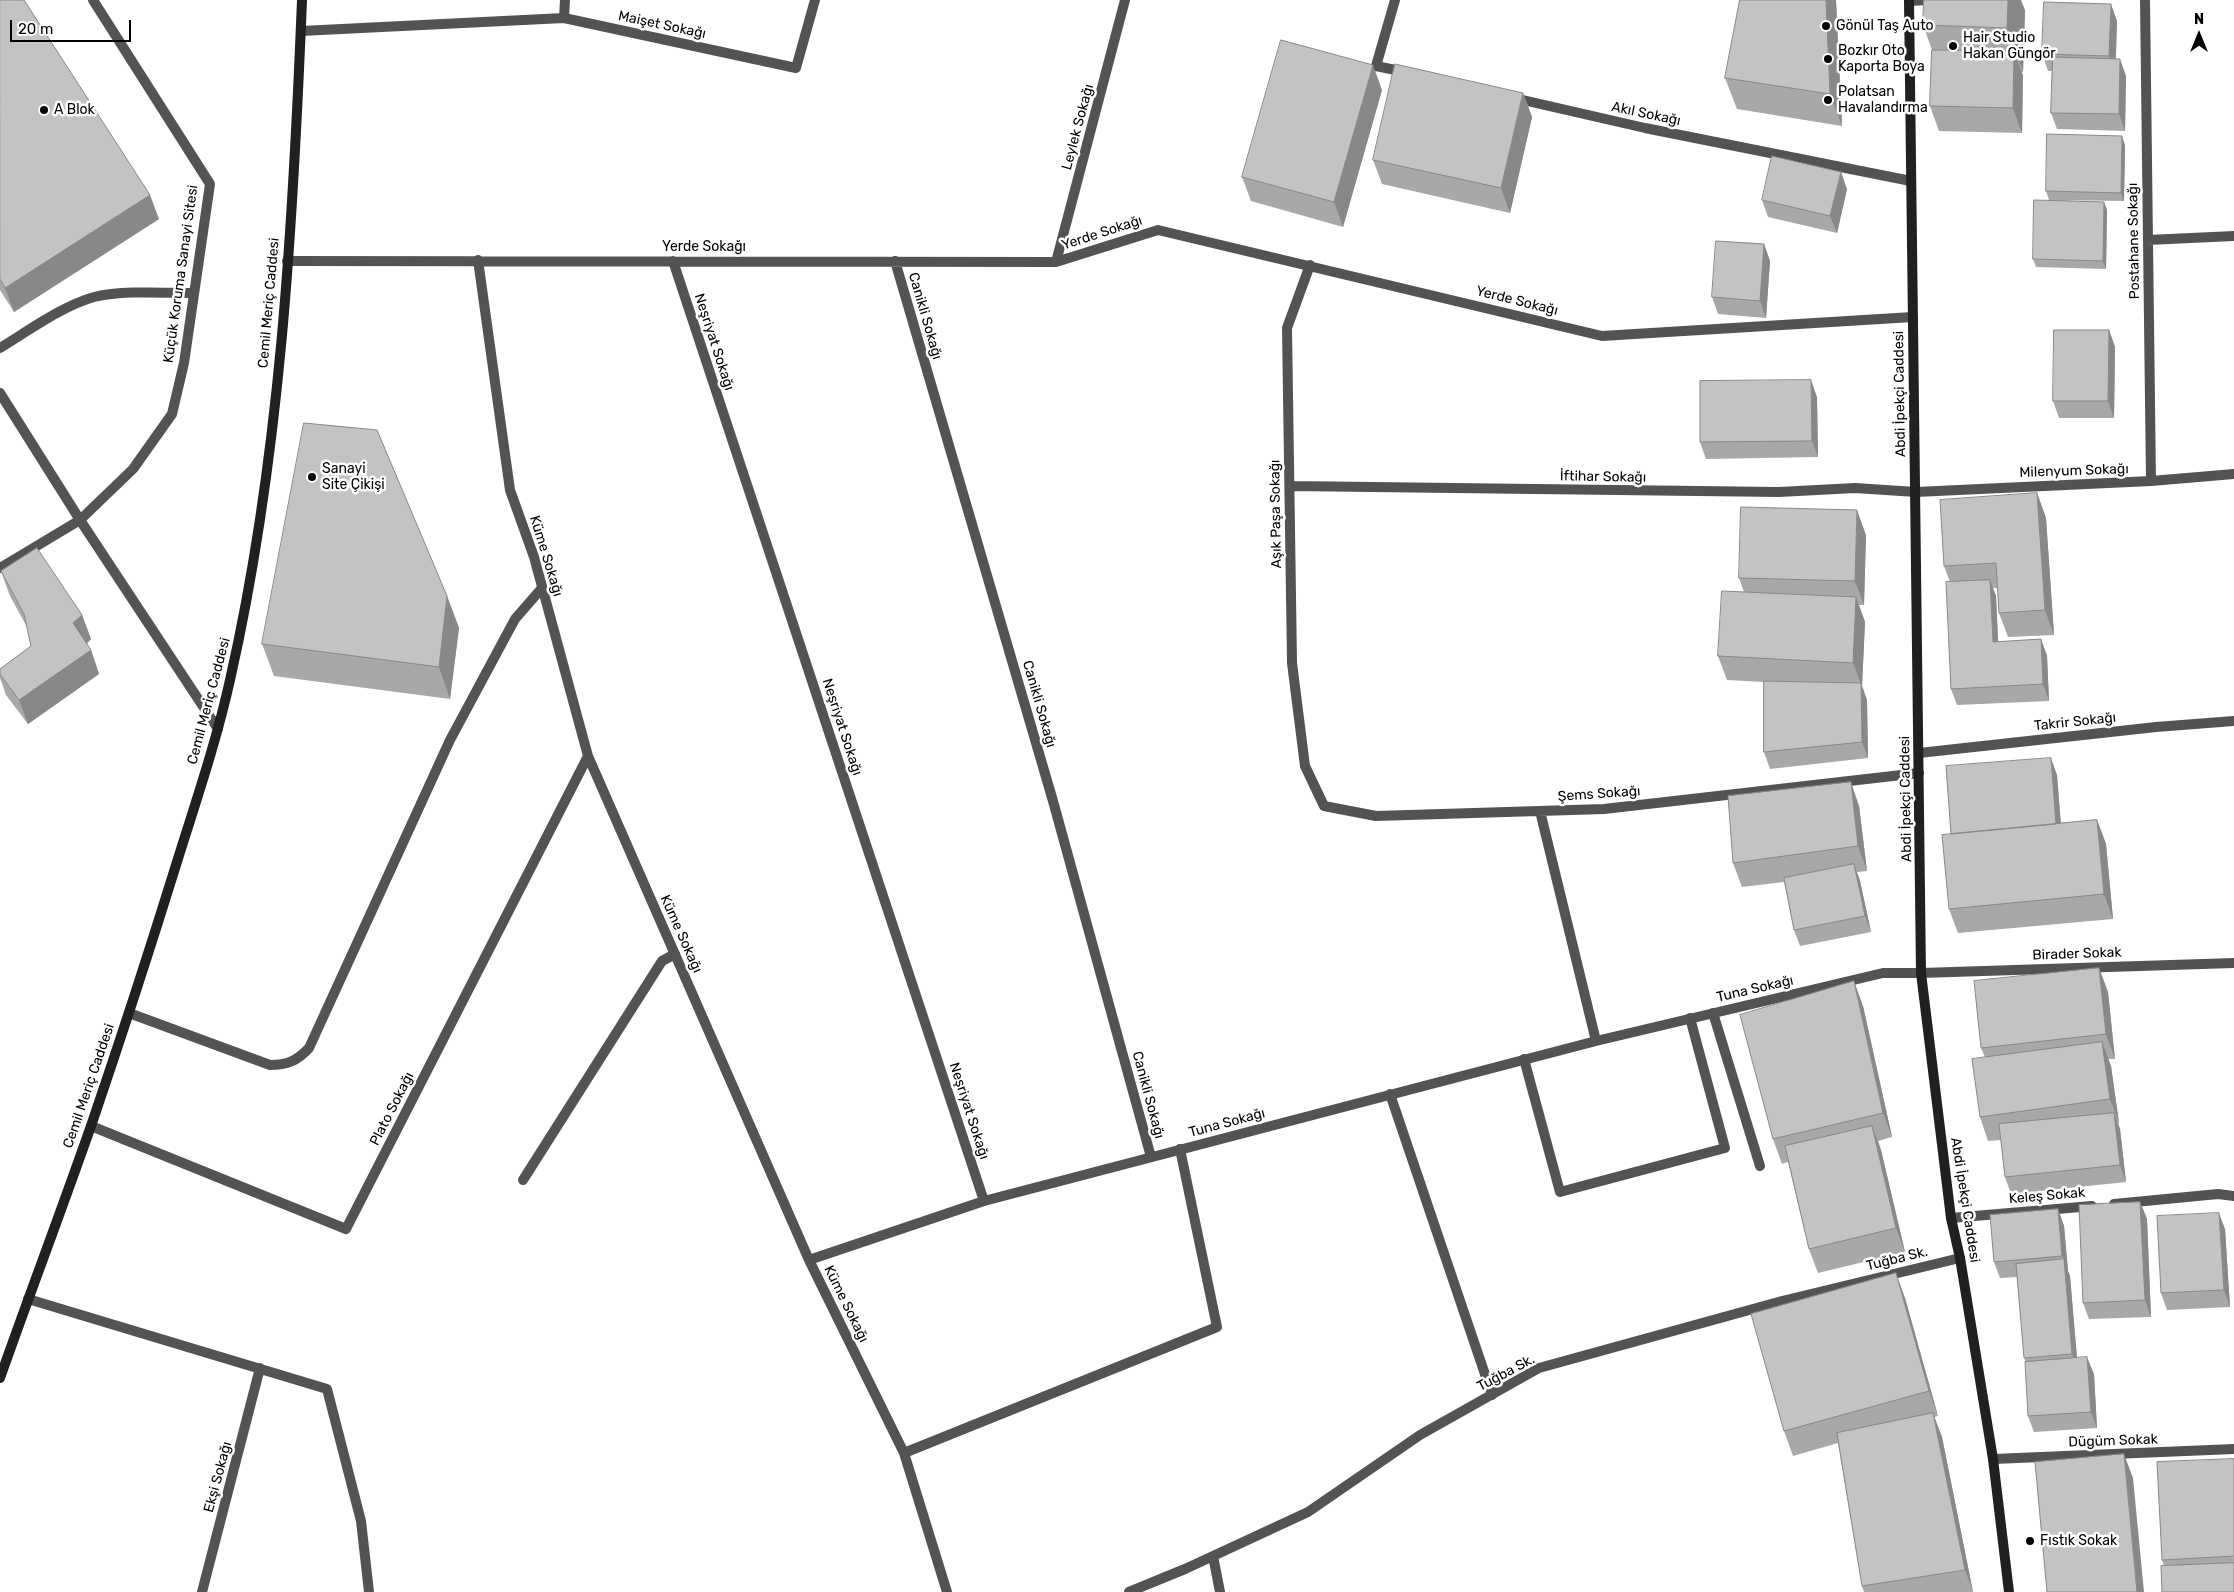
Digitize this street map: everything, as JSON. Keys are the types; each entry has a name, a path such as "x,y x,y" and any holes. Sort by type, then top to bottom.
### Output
{"main road":[{"name":"Cemil Meriç Caddesi","path":"0,1378 91,1126 129,1013 218,729 240,633 260,517 278,359 287,261 302,0"},
{"name":"Abdi İpekçi Caddesi","path":"1909,0 1921,973 1951,1218 1960,1258 1993,1459 2009,1592"}],"street":[{"name":"Küçük Koruma Sanayi Sitesi","path":"0,568 80,520 133,469 172,414 184,362 210,184 92,0"},
{"path":"564,18 565,0"},
{"name":"Maişet Sokağı","path":"301,31 564,18 796,68 815,0"},
{"name":"Leylek Sokağı","path":"1056,262 1125,0"},
{"path":"1395,0 1376,66 1414,74"},
{"path":"1909,0 1927,0"},
{"name":"Postahane Sokağı","path":"2145,0 2151,482"},
{"name":"Akıl Sokağı","path":"1501,94 1645,128 1912,181"},
{"name":"Yerde Sokağı","path":"287,261 1056,262 1158,230 1602,336 1913,317"},
{"path":"2148,240 2234,236"},
{"name":"Küme Sokağı","path":"478,260 510,490 534,557 588,756 809,1260 904,1453 947,1592"},
{"name":"Neşriyat Sokağı","path":"673,261 984,1201"},
{"name":"Canikli Sokağı","path":"895,261 1053,801 1151,1158"},
{"name":"Aşık Paşa Sokağı","path":"1305,766 1292,663 1287,328 1310,265"},
{"path":"0,348 58,314 94,297 144,292 194,293"},
{"path":"0,394 80,520 218,729"},
{"name":"Milenyum Sokağı","path":"1916,492 2151,482 2234,474"},
{"name":"İftihar Sokağı","path":"1290,486 1779,492 1855,488 1916,492"},
{"path":"129,1013 270,1065 292,1062 302,1056 309,1048 450,740 515,619 542,588"},
{"name":"Takrir Sokağı","path":"1919,753 2156,727 2234,721"},
{"name":"Plato Sokağı","path":"91,1126 346,1229 588,756"},
{"name":"Şems Sokağı","path":"1305,766 1324,806 1376,816 1604,809 1919,773"},
{"path":"1540,811 1596,1041"},
{"path":"523,1180 662,961 675,954"},
{"name":"Birader Sokak","path":"1921,973 2234,962"},
{"name":"Tuna Sokağı","path":"809,1260 984,1201 1524,1059 1883,973 1921,973"},
{"path":"1713,1013 1760,1166"},
{"path":"1524,1059 1560,1192 1725,1148 1690,1018"},
{"path":"1390,1094 1492,1395"},
{"path":"904,1453 1217,1328 1180,1149"},
{"name":"Keleş Sokak","path":"1951,1218 2218,1194 2234,1196"},
{"name":"Tuğba Sk.","path":"1129,1592 1308,1512 1420,1435 1539,1368 1782,1301 1960,1258"},
{"path":"28,1299 327,1389 361,1521 369,1592"},
{"name":"Ekşi Sokağı","path":"202,1592 260,1368"},
{"name":"Dügüm Sokak","path":"1993,1459 2234,1449"},
{"path":"1213,1556 1220,1592"}],"building":[{"name":"A Blok","path":"0,0 24,0 150,195 5,288 0,279"},
{"path":"1740,0 1826,0 1830,94 1725,78"},
{"path":"1924,0 2008,0 2007,28 1923,25"},
{"path":"2044,2 2111,4 2109,56 2042,54"},
{"path":"1281,40 1373,65 1334,202 1242,177"},
{"path":"1932,50 2014,51 2013,108 1930,106"},
{"path":"2053,57 2120,59 2119,114 2051,113"},
{"path":"1395,64 1523,93 1501,188 1373,160"},
{"path":"2047,134 2122,136 2121,193 2046,191"},
{"path":"1772,156 1841,172 1830,216 1762,200"},
{"path":"2034,200 2104,202 2103,261 2033,259"},
{"path":"1716,241 1764,244 1760,301 1712,297"},
{"path":"2054,330 2109,330 2108,401 2053,401"},
{"path":"1811,380 1812,441 1700,442 1700,381"},
{"path":"304,423 377,430 447,596 439,667 262,644"},
{"path":"2037,493 2045,610 1999,613 1996,563 1944,566 1940,500"},
{"path":"1741,507 1857,510 1855,581 1739,578"},
{"path":"37,548 82,615 73,623 91,650 19,700 0,674 0,669 31,646 24,614 1,571"},
{"path":"1990,580 1993,642 2041,639 2043,684 1951,689 1946,582"},
{"path":"1722,591 1856,597 1853,663 1718,656"},
{"path":"1764,681 1861,683 1862,742 1764,752"},
{"path":"2051,758 2056,824 1951,834 1946,766"},
{"path":"1851,782 1858,846 1733,863 1728,796"},
{"path":"2097,820 2104,894 1949,909 1942,835"},
{"path":"1854,864 1865,916 1794,930 1784,878"},
{"path":"2099,968 2106,1034 1981,1048 1974,981"},
{"path":"1854,981 1883,1113 1773,1139 1740,1015"},
{"path":"2102,1042 2110,1099 1980,1117 1972,1059"},
{"path":"2114,1113 2120,1165 2005,1177 1999,1124"},
{"path":"1872,1126 1896,1228 1809,1249 1785,1146"},
{"path":"2140,1202 2145,1300 2083,1303 2079,1205"},
{"path":"2058,1209 2062,1256 1994,1262 1990,1215"},
{"path":"2219,1213 2224,1290 2161,1293 2157,1216"},
{"path":"2064,1259 2072,1354 2024,1358 2016,1264"},
{"path":"1896,1273 1929,1391 1784,1431 1751,1314"},
{"path":"2087,1357 2091,1412 2028,1416 2025,1362"},
{"path":"1933,1413 1965,1570 1862,1586 1837,1433"},
{"path":"2124,1454 2137,1592 2047,1592 2035,1462"},
{"path":"2234,1459 2234,1556 2162,1560 2157,1462"},
{"path":"2234,1563 2234,1592 2162,1592 2161,1566"}],"place":[{"name":"Gönül Taş Auto","path":"1826,26"},
{"name":"Hair Studio Hakan Güngör","path":"1953,46"},
{"name":"Bozkır Oto Kaporta Boya","path":"1828,59"},
{"name":"Polatsan Havalandırma","path":"1828,100"},
{"name":"A Blok","path":"44,110"},
{"name":"Sanayi Site Çikişi","path":"312,477"},
{"name":"Fıstık Sokak","path":"2030,1541"}]}
